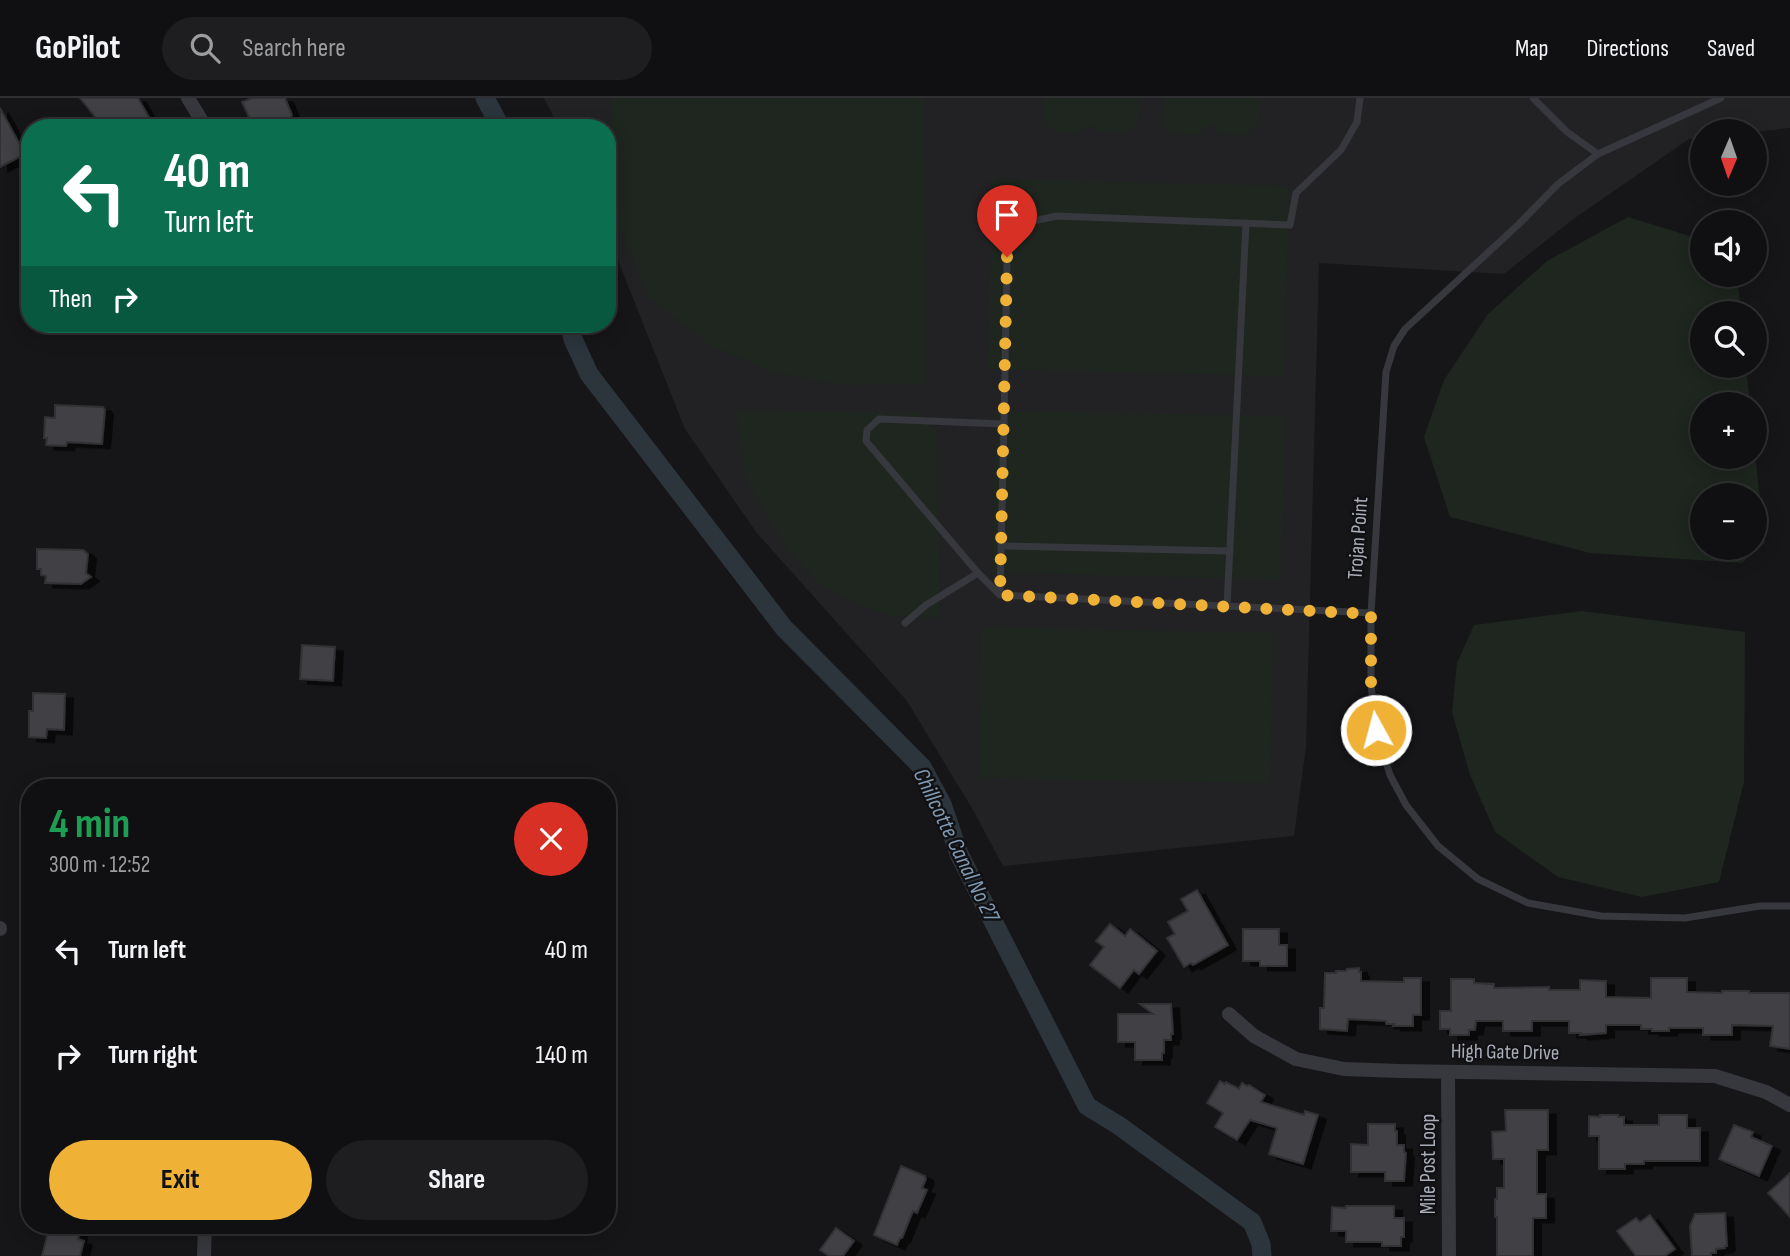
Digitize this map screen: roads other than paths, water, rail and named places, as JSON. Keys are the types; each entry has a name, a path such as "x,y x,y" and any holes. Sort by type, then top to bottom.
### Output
{"street":[{"path":"188,98 201,119"},
{"name":"High Gate Drive","path":"1229,1014 1254,1037 1296,1059 1344,1069 1715,1076 1766,1091 1790,1105"},
{"name":"Mile Post Loop","path":"1448,1072 1449,1256"},
{"path":"204,1256 205,1234"}],"lane":[{"path":"1000,595 1007,257 1014,236 1033,221 1057,216 1290,225 1296,193 1341,150 1357,122 1360,98"},
{"path":"1533,98 1567,132 1598,154"},
{"name":"Trojan Point","path":"1721,98 1598,154 1558,184 1520,224 1405,329 1394,346 1386,372 1371,614 1371,685 1376,730 1390,775 1406,805 1438,846 1478,878 1528,903 1601,916 1685,918 1760,906 1790,906"},
{"path":"1227,606 1246,223"},
{"path":"1004,424 879,419 867,430 866,441 978,573 1000,595 1371,614"},
{"path":"1002,546 1230,551"},
{"path":"905,622 926,605 978,573"}],"waterway":[{"name":"Chillcotte Canal No 27","path":"485,98 496,119"},
{"name":"Chillcotte Canal No 27","path":"571,333 589,374 784,628 922,767 942,804 959,854 1087,1106 1118,1125 1252,1222 1261,1244 1262,1256"}]}
